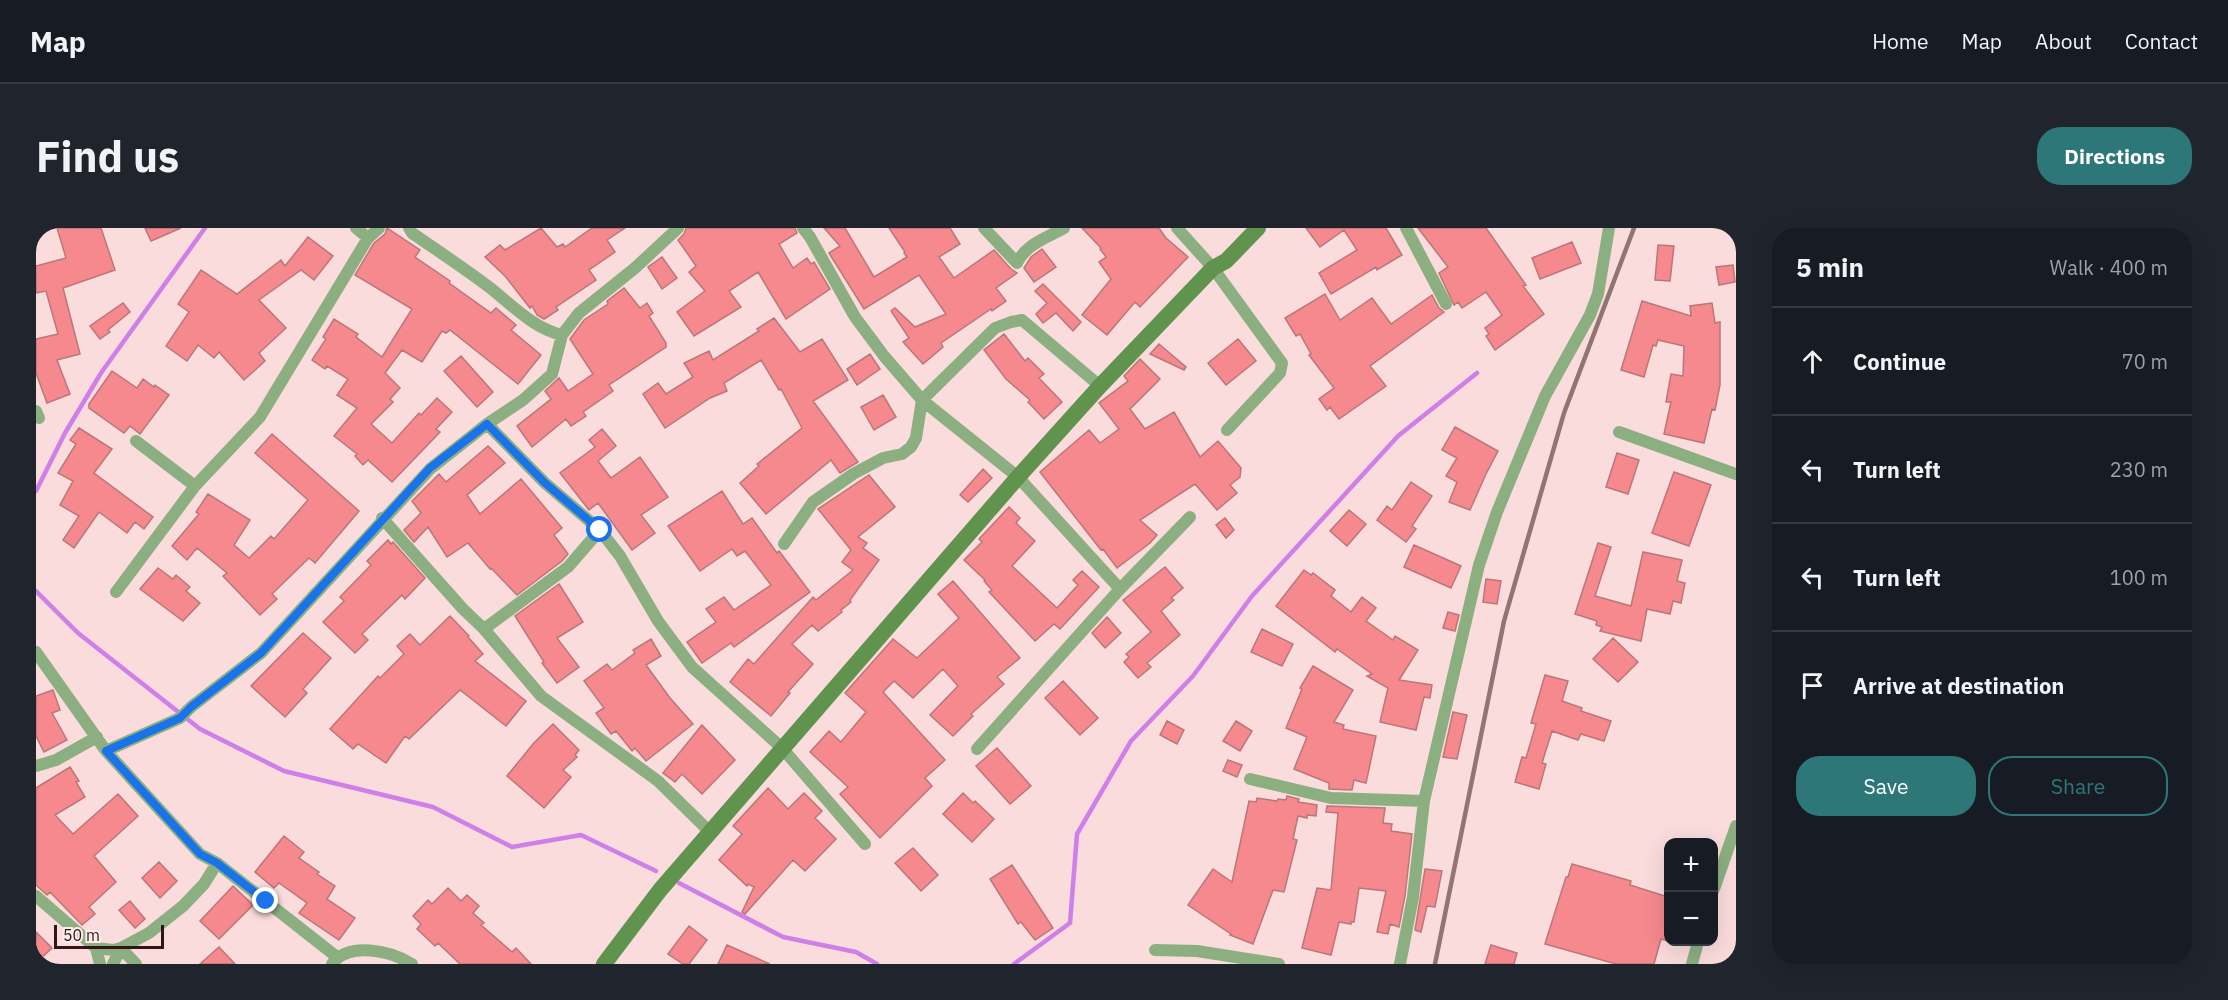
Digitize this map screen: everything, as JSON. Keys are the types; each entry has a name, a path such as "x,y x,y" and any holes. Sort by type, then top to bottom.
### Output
{"street":[{"path":"356,228 368,238"},
{"path":"116,592 195,486 260,417 368,238 379,228"},
{"path":"409,228 412,233 487,286 537,326 562,335"},
{"path":"106,751 180,718 261,653 430,468 487,424 523,400 552,374 562,335 579,313 635,268 678,228"},
{"path":"984,228 1017,263 1029,246 1064,228"},
{"path":"1178,228 1213,268 1282,363 1281,373 1227,430"},
{"path":"604,964 660,890 1018,477 1100,386 1213,268 1226,261 1258,228"},
{"path":"1406,228 1446,304"},
{"path":"1400,964 1413,897 1424,801 1479,565 1497,512 1545,396 1590,315 1598,294 1609,228"},
{"path":"810,231 855,317 884,356 922,400 1018,477 1120,589"},
{"path":"784,544 813,502 853,474 883,458 902,454 911,447 916,438 922,400 995,328 1022,320 1100,386"},
{"path":"487,424 545,483 600,530 620,556 658,621 692,667 782,748 865,844"},
{"path":"1619,432 1736,474"},
{"path":"136,441 195,486"},
{"path":"976,749 1120,589 1190,517"},
{"path":"382,518 463,609 484,629 541,696 658,781 710,832"},
{"path":"484,629 568,567 600,530"},
{"path":"36,652 106,751 200,854 217,863 335,961 361,950 390,954 412,964"},
{"path":"36,766 56,760 97,737"},
{"path":"1250,779 1331,798 1424,801"},
{"path":"1718,875 1736,826"},
{"path":"36,896 96,948 113,950 149,933 183,906 204,884 217,863"},
{"path":"1692,964 1697,946"},
{"path":"96,948 100,964"},
{"path":"113,964 121,948"},
{"path":"121,948 136,964"},
{"path":"1155,950 1197,951 1279,964"}],"building":[{"path":"57,228 101,228 115,270 63,288 80,354 57,360 70,394 47,403 36,373 36,339 58,334 46,291 36,293 36,266 66,258"},
{"path":"145,228 181,228 151,241"},
{"path":"387,228 420,250 415,257 450,281 449,283 491,313 496,308 516,325 511,330 541,355 518,384 450,330 446,333 442,331 422,362 402,350 385,373 400,388 390,399 393,402 371,424 392,443 419,413 421,415 437,398 452,412 436,429 440,432 392,482 368,460 363,465 355,456 357,454 334,436 357,408 337,395 348,379 327,366 325,369 312,360 326,339 323,337 334,319 358,334 356,337 382,357 412,309 355,275 374,243 385,234"},
{"path":"541,228 557,247 563,244 565,247 592,228 625,228 607,240 615,252 589,270 596,280 556,307 558,310 544,319 537,315 532,306 530,308 505,276 485,257 500,245 505,250"},
{"path":"686,228 795,228 797,233 779,244 793,268 807,258 811,264 814,262 830,289 786,319 758,272 729,291 741,307 694,336 677,312 705,291 689,272 696,266 678,240"},
{"path":"824,228 845,228 874,277 907,257 889,228 950,228 960,244 939,257 954,278 994,250 1017,273 996,288 1006,301 941,343 943,347 923,364 903,342 909,338 891,311 895,308 915,327 946,314 919,275 864,309 829,253 840,246"},
{"path":"1082,228 1159,228 1166,238 1188,257 1140,307 1135,302 1107,335 1082,315 1111,279 1099,262 1106,257 1101,248"},
{"path":"1306,228 1386,228 1402,255 1377,270 1376,267 1331,294 1319,273 1357,250 1344,230 1320,247"},
{"path":"1418,228 1486,228 1544,314 1495,350 1486,336 1489,334 1485,328 1502,315 1486,292 1462,308 1458,302 1454,305 1439,273 1448,267"},
{"path":"308,237 333,256 314,280 301,270 259,300 286,328 259,353 265,361 244,380 219,352 214,358 198,345 187,361 166,346 189,312 178,304 201,270 237,294 281,260 285,266"},
{"path":"1572,242 1581,263 1540,279 1532,258"},
{"path":"1658,245 1674,246 1670,281 1655,280"},
{"path":"1042,249 1056,267 1034,282 1024,268 1031,257"},
{"path":"662,257 677,278 662,289 648,267"},
{"path":"1733,265 1735,282 1719,285 1716,267"},
{"path":"1043,284 1081,322 1073,331 1056,313 1043,323 1036,314 1047,303 1035,291"},
{"path":"624,288 640,308 647,303 653,313 649,316 666,343 666,347 609,385 613,391 583,412 586,416 571,426 566,419 532,447 517,426 551,399 545,391 559,378 568,391 593,374 570,339 584,320 608,304 607,301"},
{"path":"1325,294 1340,320 1372,298 1391,324 1432,295 1444,312 1370,366 1386,386 1339,419 1330,407 1327,410 1319,399 1334,388 1309,355 1311,354 1300,334 1296,336 1285,318"},
{"path":"1642,301 1691,316 1690,306 1712,303 1715,323 1720,322 1720,385 1715,410 1712,409 1704,443 1664,434 1671,402 1666,402 1671,374 1683,376 1684,346 1658,340 1656,346 1653,345 1644,377 1621,370"},
{"path":"123,303 130,312 100,339 90,326"},
{"path":"774,318 800,352 822,339 848,380 813,401 858,462 840,473 831,460 766,514 740,483 759,466 757,464 802,428 781,389 779,390 761,360 724,383 727,391 710,398 665,428 643,394 658,383 666,394 693,377 684,363 709,351 713,360 759,331 757,329"},
{"path":"1004,334 1025,361 1028,358 1044,374 1039,378 1062,402 1044,419 1028,402 1030,400 1006,379 984,350"},
{"path":"1238,339 1256,361 1226,385 1208,363"},
{"path":"1159,344 1186,367 1184,370 1150,354"},
{"path":"870,354 880,369 857,385 847,369"},
{"path":"461,356 493,392 477,407 444,371"},
{"path":"1140,359 1160,379 1130,409 1145,429 1174,412 1200,457 1218,441 1241,468 1240,477 1230,485 1237,493 1217,510 1195,484 1140,520 1157,535 1117,568 1040,472 1089,430 1100,443 1119,429 1099,403 1128,381 1124,376"},
{"path":"112,371 137,388 143,379 169,395 140,434 130,426 124,433 89,408 89,404"},
{"path":"883,395 896,417 874,430 861,407"},
{"path":"1455,427 1498,451 1470,510 1449,502 1457,482 1446,476 1457,458 1442,450"},
{"path":"79,428 112,449 94,473 153,517 144,529 135,522 127,533 99,512 74,548 63,540 79,516 60,505 73,481 58,473 76,444 70,440"},
{"path":"602,429 616,446 598,461 611,478 640,457 668,497 641,515 655,533 632,550 598,503 589,510 560,473 595,447 589,440"},
{"path":"272,434 359,511 315,563 309,558 272,594 277,599 260,615 223,576 227,573 197,548 187,560 172,546 199,514 196,512 208,494 250,520 234,545 249,558 271,536 274,539 308,500 255,453"},
{"path":"488,446 505,463 467,495 480,514 521,479 562,528 554,535 568,554 517,595 490,569 468,543 447,557 428,527 414,542 404,530 421,513 412,501 439,474 446,482"},
{"path":"1617,453 1639,460 1628,494 1606,487"},
{"path":"983,469 992,478 968,502 960,495"},
{"path":"1674,472 1711,485 1689,546 1652,533"},
{"path":"869,475 895,507 858,537 867,543 863,548 879,560 850,600 851,602 841,610 842,612 818,631 812,625 792,644 813,664 788,692 790,693 771,716 730,682 748,659 754,664 813,597 816,600 853,570 842,562 851,550 818,509"},
{"path":"1411,482 1432,496 1412,526 1416,529 1406,542 1377,520 1387,506 1392,510"},
{"path":"722,491 743,524 752,518 777,553 779,551 810,592 734,647 731,643 702,663 687,642 716,622 706,609 724,597 734,610 771,585 745,551 737,556 732,549 700,571 668,526"},
{"path":"1009,507 1020,518 1016,523 1035,541 1012,566 1057,608 1078,585 1073,580 1082,571 1099,587 1060,629 1054,624 1035,641 989,592 992,590 985,580 964,560 982,542 979,539"},
{"path":"1349,510 1366,524 1347,546 1330,531"},
{"path":"1225,518 1234,530 1226,538 1216,525"},
{"path":"388,540 391,544 393,542 425,578 405,599 402,595 362,634 368,640 355,653 323,622 344,601 340,597 371,565 367,561"},
{"path":"1598,543 1611,547 1595,596 1631,606 1643,552 1682,560 1677,581 1685,583 1681,603 1673,601 1670,614 1647,609 1641,641 1600,631 1602,627 1596,625 1597,621 1575,614"},
{"path":"1414,545 1461,566 1451,588 1404,567"},
{"path":"1165,567 1183,588 1161,611 1180,635 1147,663 1151,667 1138,678 1124,662 1129,657 1126,654 1151,632 1123,600"},
{"path":"158,568 173,579 176,575 190,587 186,591 200,603 183,621 140,589"},
{"path":"1304,570 1311,575 1313,573 1335,590 1331,596 1351,612 1362,597 1376,608 1366,621 1393,640 1395,636 1418,650 1399,680 1432,685 1430,698 1424,697 1416,730 1380,722 1388,688 1367,676 1372,674 1337,649 1335,652 1276,606"},
{"path":"1486,579 1501,581 1497,604 1483,602"},
{"path":"953,581 1020,658 997,677 1004,684 971,714 973,716 953,736 930,715 958,686 943,669 913,698 894,681 883,692 945,760 925,778 932,786 880,838 840,794 848,787 810,752 829,731 841,742 866,712 845,693 893,639 917,658 959,618 938,594"},
{"path":"559,584 583,622 557,638 579,667 557,683 542,663 544,662 515,616"},
{"path":"1448,612 1459,615 1455,631 1443,628"},
{"path":"450,616 483,654 475,661 526,701 506,726 460,690 409,739 405,736 386,763 358,744 353,749 330,729 378,676 380,678 404,654 397,646 410,634 420,645"},
{"path":"1107,617 1121,633 1105,648 1092,633"},
{"path":"1262,629 1293,644 1282,666 1251,652"},
{"path":"303,633 331,658 303,689 307,693 285,717 251,686"},
{"path":"1613,638 1638,662 1618,682 1593,659"},
{"path":"651,639 661,656 646,665 693,724 646,761 635,748 632,751 616,731 611,734 596,713 604,708 584,681 607,664 612,670 635,653 633,650"},
{"path":"1313,666 1353,690 1334,722 1344,725 1343,729 1376,736 1366,783 1354,780 1352,790 1329,789 1329,783 1294,769 1307,737 1286,728 1302,689 1300,688"},
{"path":"1545,675 1568,681 1562,701 1582,708 1581,711 1611,721 1604,741 1581,734 1578,740 1552,731 1542,763 1546,764 1539,789 1515,782 1522,757 1526,758 1536,724 1531,723"},
{"path":"1063,681 1098,718 1080,735 1045,698"},
{"path":"53,690 60,710 52,713 67,740 44,752 36,736 36,696"},
{"path":"1453,712 1467,715 1457,759 1443,757"},
{"path":"1167,721 1184,730 1177,744 1160,735"},
{"path":"1236,721 1252,731 1240,751 1223,741"},
{"path":"553,724 579,750 575,755 577,757 563,770 571,777 544,808 507,776"},
{"path":"702,725 735,760 702,794 682,774 675,782 663,773"},
{"path":"997,748 1031,786 1010,804 976,766"},
{"path":"1228,760 1242,765 1237,777 1223,771"},
{"path":"70,767 85,797 55,815 73,834 118,794 138,816 94,856 116,882 89,907 95,914 82,925 50,892 47,895 36,885 36,788"},
{"path":"768,788 788,809 804,793 822,811 815,818 836,839 805,871 793,860 745,914 742,912 754,887 748,884 747,886 719,860 742,834 733,826"},
{"path":"963,793 994,819 972,842 943,814"},
{"path":"1287,796 1299,799 1298,802 1317,805 1316,816 1307,815 1307,818 1298,816 1293,839 1297,840 1284,892 1273,890 1253,944 1230,935 1188,905 1213,869 1232,882 1249,801 1256,802 1257,798 1286,800"},
{"path":"1327,806 1385,808 1383,823 1392,824 1391,831 1412,834 1399,927 1390,924 1388,934 1377,932 1386,891 1359,888 1354,922 1351,924 1339,922 1331,955 1302,948 1317,888 1331,890 1338,813 1326,812"},
{"path":"284,836 304,852 299,858 335,886 327,899 355,918 339,940 299,913 307,903 279,883 274,888 255,872"},
{"path":"913,848 938,875 921,891 895,863"},
{"path":"159,862 177,881 160,898 142,878"},
{"path":"1572,864 1631,881 1630,885 1664,896 1664,940 1661,939 1654,964 1616,964 1545,944 1566,877 1568,877"},
{"path":"1012,865 1053,928 1035,940 1021,922 1018,924 990,879"},
{"path":"1425,869 1442,871 1435,907 1427,906 1421,932 1415,930"},
{"path":"233,886 253,905 219,939 200,921"},
{"path":"448,888 461,901 467,895 479,906 473,913 484,923 481,925 512,952 516,948 531,964 460,964 438,943 435,946 417,929 421,924 413,916 428,900 432,904"},
{"path":"130,901 145,919 135,928 119,910"},
{"path":"689,926 707,940 689,964 683,964 668,954"},
{"path":"36,932 52,948 36,963"},
{"path":"727,945 770,964 718,964"},
{"path":"1491,945 1517,953 1514,964 1485,964"},
{"path":"219,947 235,964 200,964"}],"waterway":[{"path":"36,491 65,433 101,373 205,228"},
{"path":"1014,964 1070,923 1077,834 1131,741 1193,676 1252,596 1398,436 1477,373"},
{"path":"36,591 78,633 200,729 284,771 433,807 512,847 581,835 656,871"},
{"path":"679,883 783,937 856,952 877,964"}],"railway":[{"path":"1435,964 1504,621 1564,413 1634,228"}],"route":[{"path":"266,901 217,863 200,854 106,751 180,718 261,653 430,468 487,424 545,483 600,530"}]}
